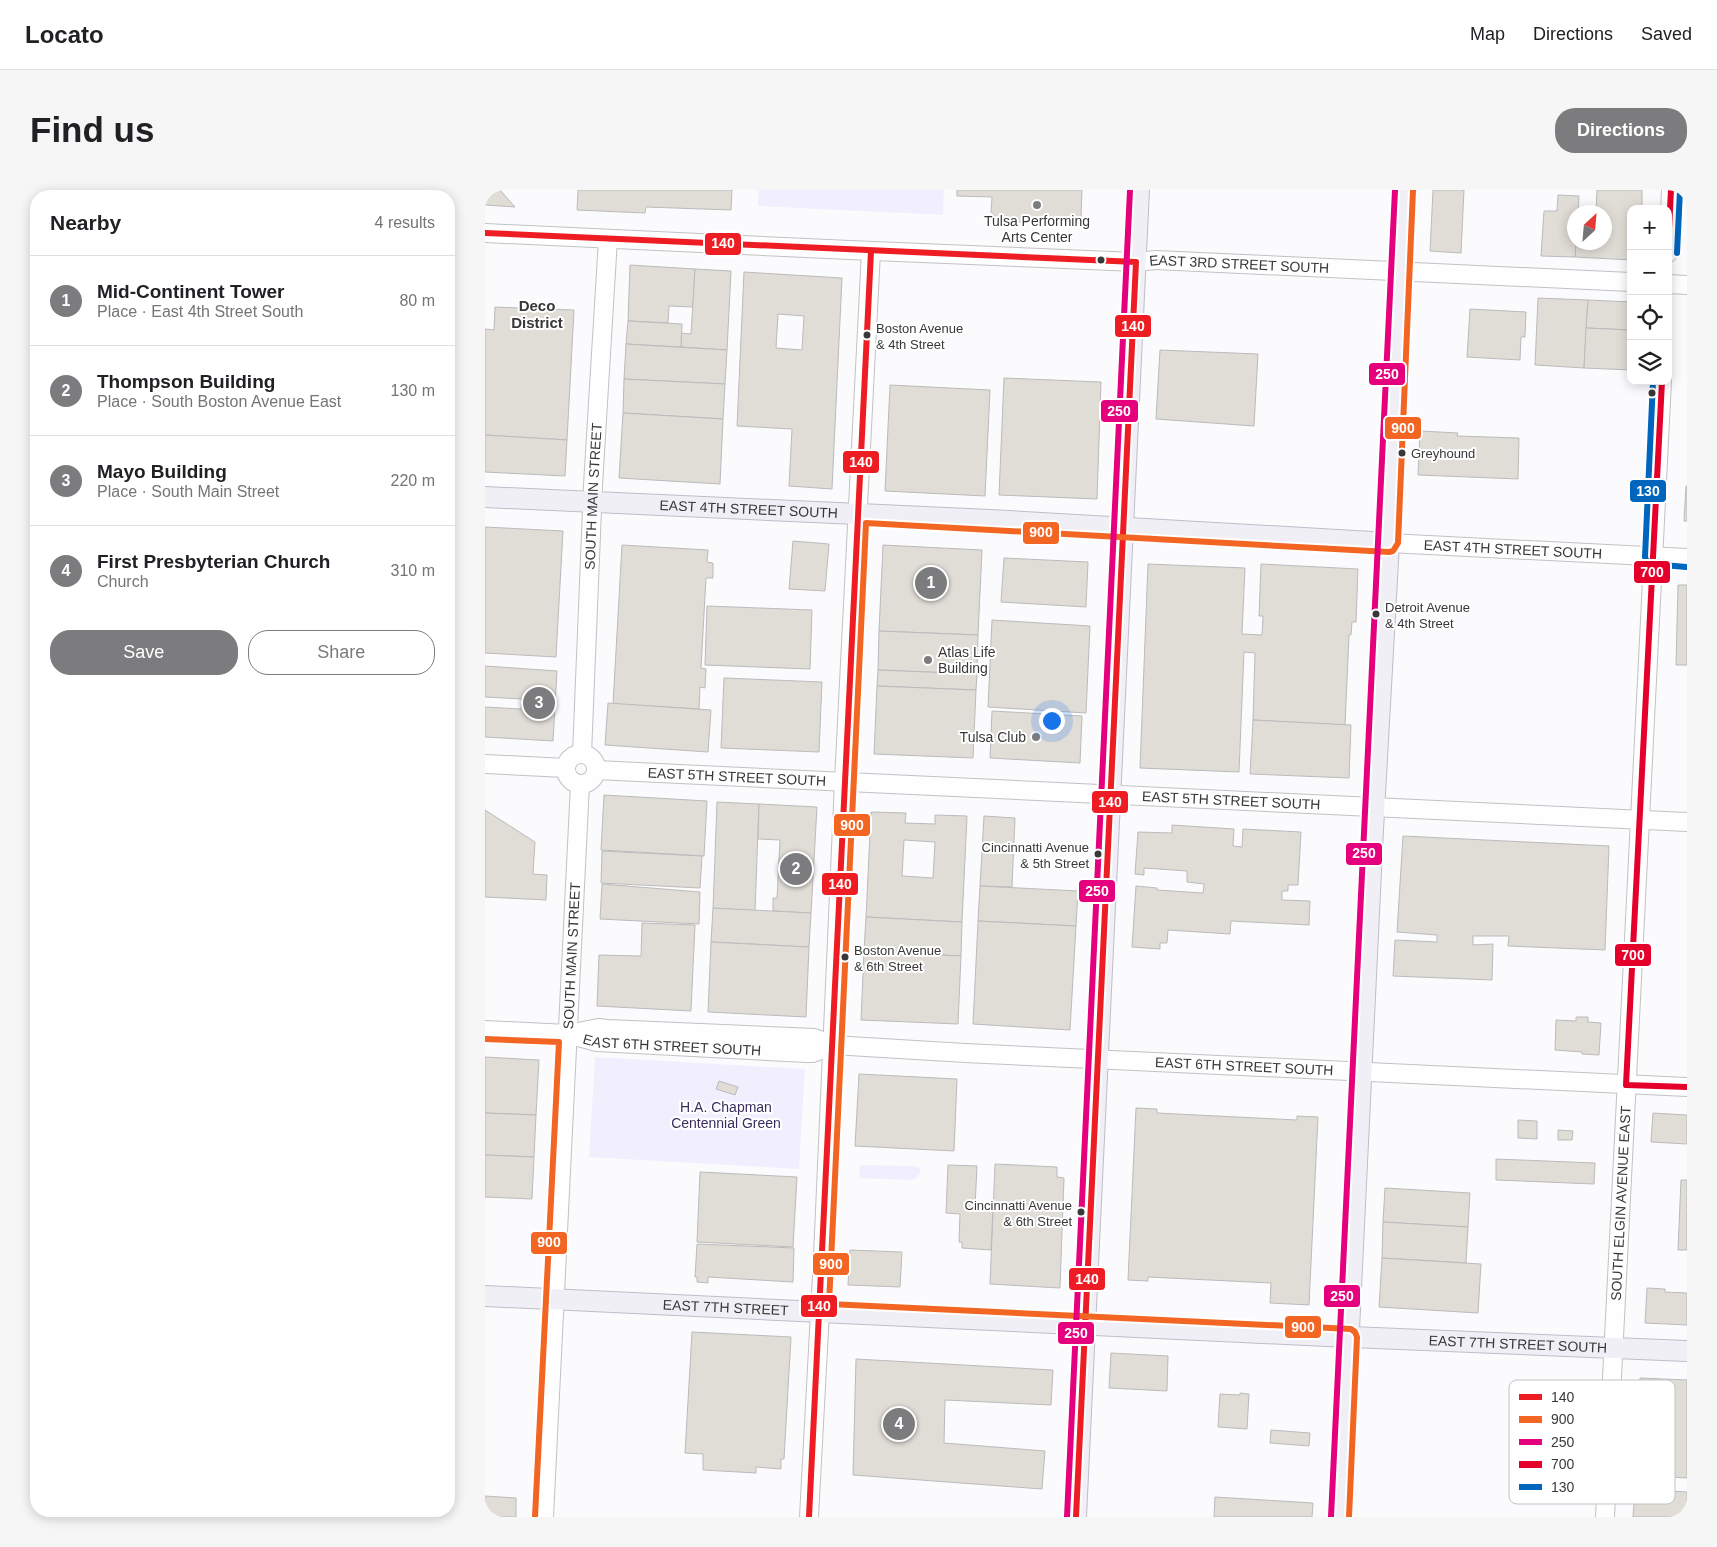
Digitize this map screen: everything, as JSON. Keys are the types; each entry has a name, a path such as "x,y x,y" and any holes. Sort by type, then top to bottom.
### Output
{"main road":[{"path":"1075,1517 1139,190"},
{"path":"1340,1517 1374,808 1389,543 1404,190"},
{"name":"EAST 4TH STREET SOUTH","path":"485,496 1389,543"},
{"name":"EAST 7TH STREET","path":"485,1296 1349,1337"},
{"name":"EAST 7TH STREET SOUTH","path":"1349,1337 1687,1351"}],"street":[{"path":"1668,250 1671,190"},
{"name":"EAST 3RD STREET SOUTH","path":"485,233 1627,282"},
{"name":"SOUTH MAIN STREET","path":"582,754 592,501 608,239"},
{"path":"809,1517 871,251"},
{"path":"1672,284 1687,285"},
{"name":"SOUTH ELGIN AVENUE EAST","path":"1611,1380 1662,385"},
{"name":"EAST 4TH STREET SOUTH","path":"1389,543 1687,558"},
{"path":"582,754 593,759 596,770 591,781 580,784 567,776 566,768 571,758 582,754"},
{"path":"485,764 566,768"},
{"name":"EAST 5TH STREET SOUTH","path":"596,770 1687,822"},
{"name":"SOUTH MAIN STREET","path":"544,1517 580,784"},
{"name":"EAST 6TH STREET SOUTH","path":"485,1030 568,1034 597,1042 807,1053 813,1053 833,1045 965,1053 1687,1087"},
{"name":"SOUTH ELGIN AVENUE EAST","path":"1605,1517 1606,1504"}],"green space":[{"path":"759,190 944,190 943,215 758,206"},
{"name":"H.A. Chapman Centennial Green","path":"595,1057 805,1069 799,1169 589,1157"},
{"path":"860,1165 914,1166 919,1167 921,1171 917,1178 911,1180 859,1178"}],"building":[{"path":"485,190 500,190 515,207 485,205"},
{"path":"578,190 732,190 731,210 646,207 645,213 577,210"},
{"name":"Tulsa Performing Arts Center","path":"957,190 1082,190 1081,217 1074,225 1001,221 991,212 992,197 957,196"},
{"path":"1433,190 1464,190 1461,253 1430,251"},
{"path":"1597,190 1642,190 1642,205 1627,205 1627,260 1575,257 1575,250 1612,250 1612,205 1596,205"},
{"path":"1558,195 1579,196 1578,205 1567,205 1567,250 1575,250 1575,257 1541,256 1544,211 1557,211"},
{"path":"630,265 695,269 693,307 669,306 668,323 628,321"},
{"path":"695,269 731,271 727,350 681,347 681,333 691,334"},
{"path":"744,272 842,278 832,489 789,486 792,429 737,426","holes":["778,314 804,316 802,350 776,348"]},
{"path":"1538,298 1588,300 1584,368 1535,365"},
{"path":"1588,300 1627,302 1627,330 1586,328"},
{"path":"495,307 574,310 567,440 485,435 485,329 494,330"},
{"path":"1470,309 1526,312 1525,337 1521,337 1520,360 1467,357"},
{"path":"628,321 682,324 681,347 626,344"},
{"path":"1586,328 1627,330 1627,370 1584,368"},
{"path":"626,344 727,350 725,384 624,379"},
{"path":"1160,350 1258,354 1254,426 1156,419"},
{"path":"1004,378 1101,382 1097,499 999,495"},
{"path":"624,379 725,384 723,419 623,413"},
{"path":"890,385 990,390 985,496 885,491"},
{"path":"623,413 723,419 720,484 619,478"},
{"name":"Greyhound","path":"1420,431 1458,433 1457,436 1519,438 1518,479 1418,475"},
{"path":"485,435 567,440 565,476 485,472"},
{"path":"1686,486 1687,521 1684,521"},
{"path":"485,527 563,531 556,657 485,653"},
{"path":"793,541 829,544 825,591 789,589"},
{"path":"622,545 708,550 707,562 713,563 713,578 706,578 701,668 706,669 705,688 700,687 699,709 613,704"},
{"path":"883,545 982,550 978,635 879,631"},
{"path":"1004,558 1088,562 1086,607 1001,602"},
{"path":"1148,564 1245,568 1242,634 1262,635 1263,616 1259,616 1261,564 1358,569 1356,622 1352,622 1351,635 1349,635 1345,725 1253,720 1255,653 1244,652 1239,772 1140,768"},
{"path":"1678,585 1687,585 1687,665 1676,665"},
{"path":"707,606 812,610 810,669 705,665"},
{"path":"992,620 1090,626 1086,713 988,707"},
{"name":"Atlas Life Building","path":"879,631 978,635 977,674 878,670"},
{"path":"485,666 557,671 553,741 485,737 485,707 521,709 522,699 485,697"},
{"path":"878,670 977,674 976,690 877,686"},
{"path":"724,678 822,682 819,752 721,748"},
{"path":"877,686 976,690 973,758 874,754"},
{"path":"608,703 711,710 708,752 605,745"},
{"name":"Tulsa Club","path":"992,711 1082,716 1080,763 990,758"},
{"path":"1253,720 1351,725 1349,778 1250,774"},
{"path":"604,795 707,801 704,856 601,850"},
{"path":"717,802 759,804 755,911 713,908"},
{"path":"759,804 817,807 811,913 773,911 773,898 777,898 780,840 758,839"},
{"path":"485,810 535,842 533,874 547,875 546,900 485,897"},
{"path":"871,812 906,813 905,823 935,824 935,815 967,816 962,922 866,917","holes":["904,840 935,842 933,878 902,876"]},
{"path":"984,816 1015,818 1012,887 980,886"},
{"path":"1172,825 1234,829 1233,846 1242,847 1243,829 1301,832 1298,885 1288,885 1288,891 1282,891 1282,900 1310,901 1309,925 1231,921 1230,934 1168,930 1167,943 1160,943 1160,949 1132,947 1136,886 1157,888 1157,890 1203,893 1204,884 1187,882 1187,871 1144,868 1144,875 1135,874 1138,832 1172,833"},
{"path":"1403,836 1609,846 1605,950 1508,946 1509,936 1473,936 1473,945 1493,944 1492,980 1393,976 1395,940 1437,942 1437,935 1397,932"},
{"path":"602,851 702,856 700,888 601,883"},
{"path":"602,884 700,892 699,924 600,919"},
{"path":"980,886 1078,891 1076,926 978,921"},
{"path":"713,908 811,913 809,947 711,942"},
{"path":"866,917 962,922 961,956 864,951"},
{"path":"978,921 1076,926 1070,1030 973,1024"},
{"path":"642,923 695,925 691,1011 597,1006 599,955 641,956"},
{"path":"711,942 809,947 806,1017 708,1012"},
{"path":"864,951 961,956 958,1024 861,1020"},
{"path":"1576,1017 1588,1017 1588,1022 1601,1023 1599,1055 1555,1050 1556,1020 1576,1021"},
{"path":"485,1057 539,1060 536,1115 485,1113"},
{"path":"859,1074 957,1079 954,1151 855,1146"},
{"path":"719,1081 738,1087 735,1095 716,1089"},
{"path":"1136,1108 1157,1109 1157,1113 1297,1120 1297,1116 1318,1117 1309,1305 1270,1303 1271,1283 1148,1277 1148,1281 1128,1280"},
{"path":"485,1113 536,1115 534,1157 485,1155"},
{"path":"1653,1113 1687,1115 1687,1144 1651,1142"},
{"path":"1518,1120 1537,1121 1537,1139 1518,1138"},
{"path":"1558,1130 1573,1131 1572,1140 1558,1140"},
{"path":"485,1155 534,1157 532,1199 485,1197"},
{"path":"1496,1159 1595,1163 1594,1184 1496,1180"},
{"path":"995,1164 1057,1167 1057,1177 1064,1178 1060,1288 990,1284"},
{"path":"948,1165 977,1166 975,1207 993,1208 991,1250 962,1248 962,1242 959,1242 960,1214 946,1213"},
{"path":"700,1172 797,1177 793,1247 697,1242"},
{"path":"1681,1180 1687,1180 1687,1250 1678,1250"},
{"path":"1385,1188 1470,1193 1468,1227 1383,1222"},
{"path":"1383,1222 1468,1227 1466,1263 1382,1258"},
{"path":"697,1244 794,1248 793,1282 708,1277 708,1283 697,1282 697,1277 695,1277"},
{"path":"850,1250 902,1252 900,1287 848,1285"},
{"path":"1382,1258 1481,1264 1478,1313 1379,1307"},
{"path":"1647,1288 1665,1289 1665,1292 1687,1293 1687,1325 1645,1323"},
{"path":"692,1332 791,1337 784,1459 781,1459 781,1469 756,1467 756,1473 703,1470 703,1454 685,1453"},
{"path":"1111,1353 1168,1356 1167,1391 1109,1388"},
{"path":"856,1359 1053,1370 1051,1405 945,1400 944,1443 1045,1451 1042,1489 853,1475"},
{"path":"1640,1378 1687,1380 1687,1478 1675,1477 1675,1380 1640,1380"},
{"path":"1240,1393 1249,1394 1247,1429 1218,1427 1220,1394 1240,1395"},
{"path":"1271,1430 1310,1433 1309,1446 1270,1443"},
{"path":"1675,1491 1687,1492 1687,1517 1633,1517 1634,1504 1675,1504"},
{"path":"485,1496 516,1498 516,1517 485,1517"},
{"path":"1215,1497 1313,1503 1312,1517 1214,1517"}],"transit line":[{"name":"250","path":"1067,1517 1130,190"},
{"name":"250","path":"1331,1517 1395,190"},
{"name":"900","path":"1349,1517 1357,1337 1351,1329 829,1304 866,523 1393,551 1398,543 1413,190"},
{"name":"700","path":"1670,205 1671,190"},
{"name":"130","path":"1677,253 1680,190"},
{"name":"140","path":"485,233 1136,262 1076,1517"},
{"name":"140","path":"809,1517 871,251"},
{"name":"130","path":"1653,385 1645,557 1647,562 1652,564 1686,567"},
{"name":"700","path":"1662,385 1626,1085 1687,1087"},
{"name":"900","path":"485,1039 559,1042 535,1517"}],"place":[{"name":"Tulsa Performing Arts Center","path":"1037,205"},
{"name":"Boston Avenue & 4th Street","path":"867,335"},
{"name":"Greyhound","path":"1402,453"},
{"name":"Mid-Continent Tower","path":"931,583"},
{"name":"Detroit Avenue & 4th Street","path":"1376,614"},
{"name":"Atlas Life Building","path":"928,660"},
{"name":"Mayo Building","path":"539,703"},
{"name":"Tulsa Club","path":"1036,737"},
{"name":"Cincinnatti Avenue & 5th Street","path":"1098,854"},
{"name":"Thompson Building","path":"796,869"},
{"name":"Boston Avenue & 6th Street","path":"845,957"},
{"name":"Cincinnatti Avenue & 6th Street","path":"1081,1212"},
{"name":"First Presbyterian Church","path":"899,1424"}],"district":[{"name":"Deco District","path":"537,314"}]}
